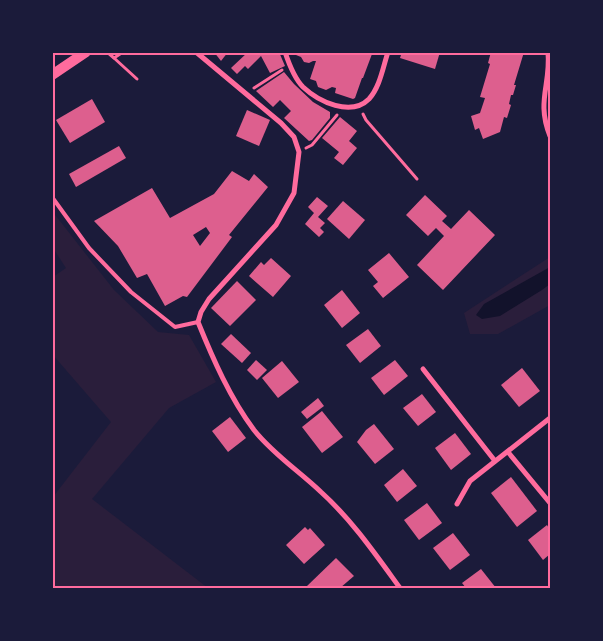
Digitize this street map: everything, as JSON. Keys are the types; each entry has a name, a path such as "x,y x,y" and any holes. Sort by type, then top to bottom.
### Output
{"main road":[{"path":"52,75 86,52"}],"street":[{"path":"196,52 281,123 294,137 299,152 294,193 276,225 209,299 201,312 198,322 238,406 255,431 346,518 400,588"},
{"path":"285,52 290,67 302,86 320,100 344,107 359,107 370,98 378,85 388,52"},
{"path":"548,52 548,70 543,111 550,136"},
{"path":"423,369 495,461"},
{"path":"457,504 470,481 550,418"},
{"path":"508,452 550,503"}],"lane":[{"path":"52,197 89,248 131,292 175,327 198,322"}],"path":[{"path":"107,52 137,79"},
{"path":"114,58 123,52"},
{"path":"247,94 280,71 290,67"},
{"path":"299,152 312,145 344,107"},
{"path":"359,107 366,120 418,179"}],"shaded area":[{"path":"52,211 114,290 158,332 189,335 216,382 169,408 92,499 208,588 53,588 53,497 111,422 53,355 53,277 66,268 53,248"},
{"path":"550,257 550,305 498,334 470,334 464,313"},
{"path":"550,267 550,284 542,290 500,316 482,319 476,315 484,304"}],"building":[{"path":"214,52 228,52 221,61"},
{"path":"248,52 279,52 285,66 270,73 261,56 248,69 245,66 237,74 231,68"},
{"path":"297,52 367,52 372,54 353,99 335,93 336,88 332,87 326,90 318,87 316,81 310,79 316,61 304,62 301,57 296,55"},
{"path":"402,52 440,52 435,69 400,58"},
{"path":"491,52 524,52 514,85 516,85 513,95 511,95 509,104 511,105 507,118 504,117 500,132 483,139 479,128 475,130 471,116 480,113 485,98 480,97 490,64 488,63"},
{"path":"284,72 313,102 330,112 330,118 312,140 309,141 284,118 291,111 280,100 273,107 256,91"},
{"path":"92,99 105,122 70,143 56,120"},
{"path":"247,110 270,120 259,146 236,136"},
{"path":"340,117 357,131 349,141 357,148 343,165 334,158 339,152 322,138"},
{"path":"119,146 126,158 76,187 69,174"},
{"path":"232,171 249,181 254,174 268,187 229,235 232,237 187,297 183,296 165,306 147,274 137,278 118,246 94,221 152,188 170,218 214,194","holes":["206,227 210,233 200,246 193,235"]},
{"path":"425,195 447,216 442,221 451,229 469,210 495,235 443,290 417,265 444,236 436,228 428,236 406,215"},
{"path":"317,197 328,206 318,217 325,223 320,228 324,232 319,237 305,224 314,213 308,207"},
{"path":"343,201 365,220 349,239 327,219"},
{"path":"389,253 409,277 383,298 373,286 378,282 368,270"},
{"path":"271,258 291,276 273,297 249,276 261,262 264,265"},
{"path":"237,281 256,300 230,326 211,308"},
{"path":"342,290 360,313 342,328 324,305"},
{"path":"368,329 381,346 360,363 346,345"},
{"path":"231,334 251,353 242,363 221,344"},
{"path":"256,360 267,370 257,380 247,370"},
{"path":"395,360 408,376 384,395 371,378"},
{"path":"282,361 299,382 278,398 262,378"},
{"path":"522,368 540,391 519,407 501,385"},
{"path":"422,394 436,412 418,426 403,408"},
{"path":"318,398 324,406 307,419 301,412"},
{"path":"322,411 343,437 322,453 302,427"},
{"path":"230,417 246,438 228,452 212,431"},
{"path":"374,424 394,449 375,464 357,442 366,430"},
{"path":"455,433 471,454 451,470 435,448"},
{"path":"403,469 417,486 397,502 384,485"},
{"path":"511,477 537,511 517,527 491,493"},
{"path":"427,503 442,523 419,540 404,520"},
{"path":"547,525 550,530 550,554 543,560 528,540"},
{"path":"305,527 308,530 310,528 325,545 304,564 286,545"},
{"path":"453,533 470,555 450,570 433,548"},
{"path":"336,558 354,576 340,588 309,588 307,586"},
{"path":"481,569 496,588 466,588 462,583"}]}
